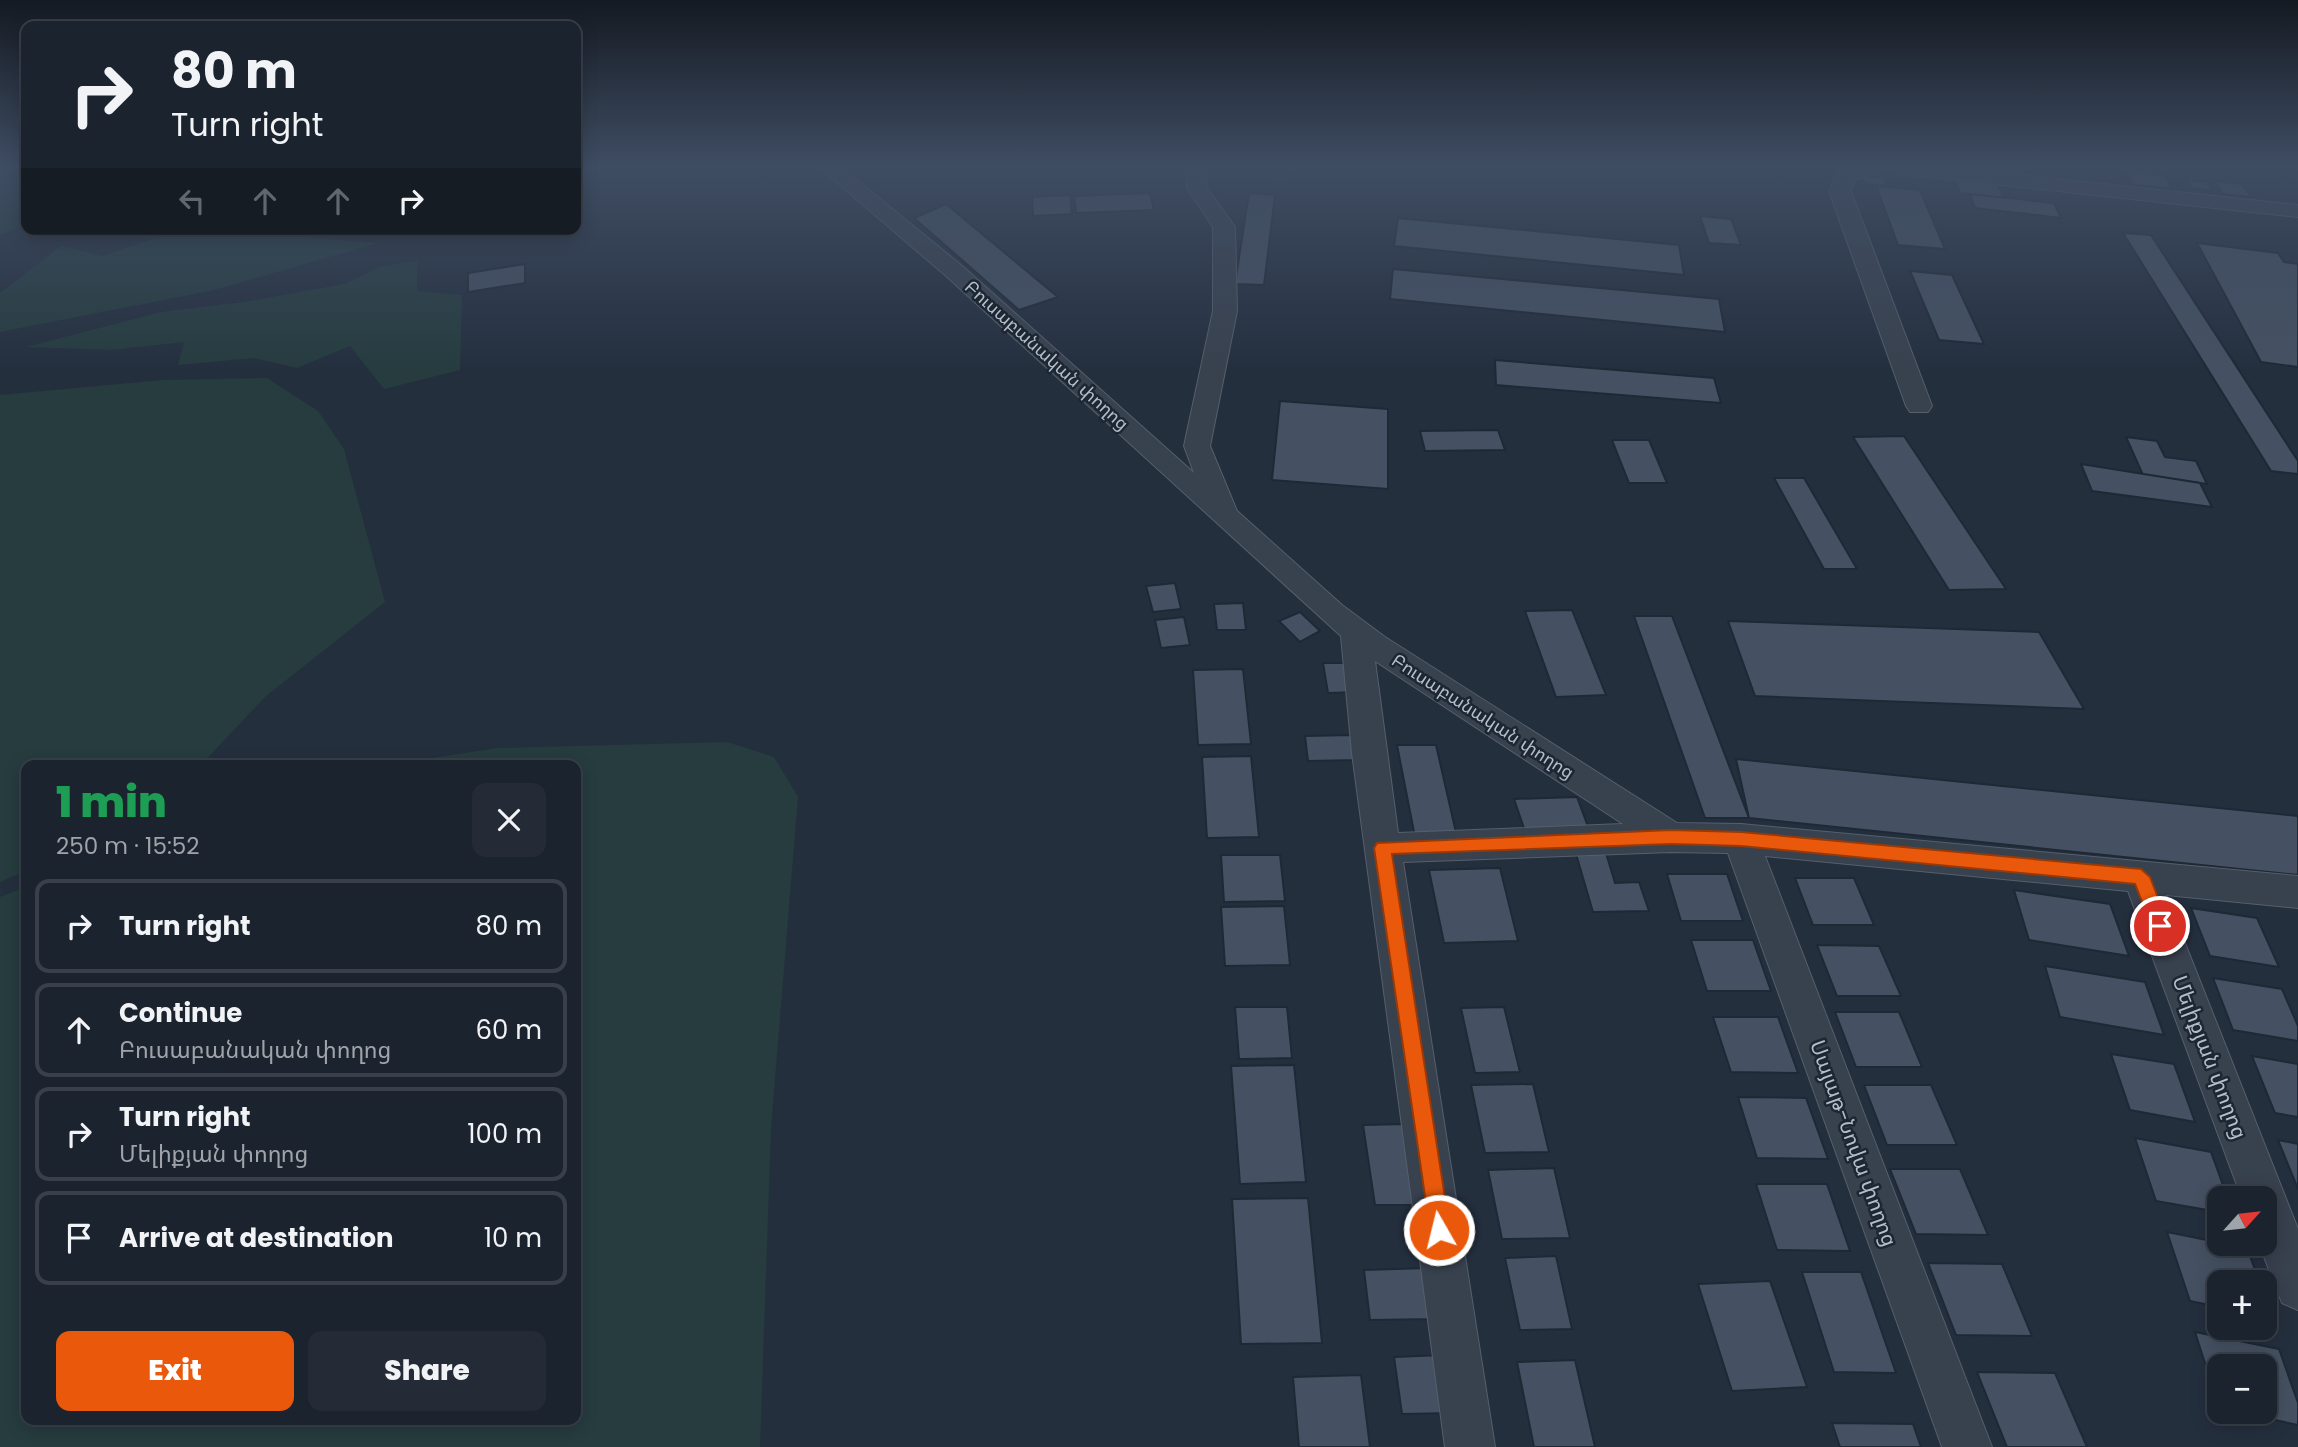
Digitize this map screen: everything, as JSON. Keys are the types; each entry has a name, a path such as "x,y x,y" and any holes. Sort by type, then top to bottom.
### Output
{"street":[{"name":"Բուսաբանական փողոց","path":"911,236 953,270 1331,613 1356,632 1671,837"},
{"path":"1224,236 1225,311 1197,446 1224,518"},
{"path":"1856,236 1919,406"},
{"path":"1356,632 1383,848 1470,1447"},
{"path":"1383,848 1671,837 1741,839 2298,891"},
{"name":"Սայաթ-Նովա փողոց","path":"1741,839 1967,1447"},
{"name":"Մելիքյան փողոց","path":"2141,877 2259,1186"},
{"name":"Մելիքյան փողոց","path":"2277,1233 2298,1287"}],"green space":[{"path":"163,236 289,236 378,243 214,290 0,332 0,293 61,246 102,256"},
{"path":"417,261 417,291 462,295 460,370 384,389 350,346 297,368 254,358 178,365 184,342 111,350 26,347 161,312 244,302 345,284 379,267"},
{"path":"267,378 318,411 344,449 385,602 266,696 206,760 21,760 21,873 0,882 0,395 163,380"},
{"path":"727,742 774,757 798,797 771,1128 760,1447 0,1447 0,897 21,889 21,1425 581,1425 581,760 418,760 498,748"}],"building":[{"path":"934,236 984,236 1058,297 1019,310"},
{"path":"1242,236 1270,236 1264,285 1235,284"},
{"path":"1395,236 1580,236 1679,245 1684,275 1394,246"},
{"path":"1707,236 1737,236 1741,245 1709,243"},
{"path":"1894,236 1939,236 1945,249 1898,245"},
{"path":"2125,236 2151,236 2298,461 2298,474 2271,471"},
{"path":"2197,243 2278,253 2284,262 2298,264 2298,367 2261,362"},
{"path":"525,264 525,283 468,292 468,273"},
{"path":"1393,269 1719,299 1725,332 1390,299"},
{"path":"1910,271 1952,275 1984,344 1939,340"},
{"path":"1495,360 1714,378 1721,403 1496,385"},
{"path":"1280,401 1388,409 1388,489 1272,480"},
{"path":"1498,430 1505,450 1425,451 1420,431"},
{"path":"1904,436 2006,589 1949,590 1853,437"},
{"path":"2126,437 2157,441 2165,457 2196,461 2207,484 2143,475"},
{"path":"1612,440 1649,440 1667,483 1629,483"},
{"path":"2081,464 2200,483 2212,507 2092,491"},
{"path":"1774,478 1804,478 1857,569 1824,569"},
{"path":"1175,583 1181,609 1153,612 1146,586"},
{"path":"1243,603 1246,630 1217,630 1214,604"},
{"path":"1572,610 1606,695 1556,697 1525,611"},
{"path":"1300,612 1320,631 1300,642 1279,621"},
{"path":"1634,616 1672,616 1749,818 1705,818"},
{"path":"1184,617 1190,645 1161,648 1155,620"},
{"path":"1728,621 2039,632 2084,709 1755,696"},
{"path":"1323,663 1353,663 1358,692 1328,693"},
{"path":"1243,669 1251,744 1198,745 1193,670"},
{"path":"1354,735 1358,760 1308,761 1305,736"},
{"path":"1397,745 1436,745 1457,837 1415,837"},
{"path":"1251,756 1259,837 1207,838 1202,757"},
{"path":"1736,759 2298,816 2298,875 1749,818"},
{"path":"1577,797 1590,832 1526,834 1514,799"},
{"path":"1606,853 1615,883 1639,882 1649,911 1593,912 1576,854"},
{"path":"1221,855 1280,855 1285,901 1224,902"},
{"path":"1500,868 1518,941 1444,943 1429,870"},
{"path":"1667,874 1727,874 1743,921 1681,921"},
{"path":"1795,878 1854,878 1874,925 1813,925"},
{"path":"2014,890 2110,904 2129,956 2029,940"},
{"path":"1284,906 1290,965 1225,966 1221,907"},
{"path":"2191,908 2257,918 2279,967 2210,956"},
{"path":"1691,940 1753,940 1771,991 1707,991"},
{"path":"1817,945 1879,946 1901,996 1837,996"},
{"path":"2045,966 2145,982 2164,1035 2060,1017"},
{"path":"2213,978 2282,989 2298,1026 2298,1041 2233,1030"},
{"path":"1235,1007 1287,1007 1292,1058 1239,1059"},
{"path":"1504,1007 1520,1072 1475,1073 1461,1008"},
{"path":"1835,1012 1899,1012 1922,1067 1856,1067"},
{"path":"1713,1017 1778,1017 1798,1073 1731,1072"},
{"path":"2111,1054 2174,1064 2195,1122 2130,1110"},
{"path":"2252,1056 2298,1064 2298,1117 2275,1113"},
{"path":"1294,1065 1306,1182 1240,1184 1231,1066"},
{"path":"1533,1084 1549,1152 1485,1153 1471,1085"},
{"path":"1864,1085 1931,1085 1957,1145 1887,1145"},
{"path":"1738,1097 1806,1098 1828,1159 1757,1158"},
{"path":"1408,1124 1421,1205 1375,1205 1363,1125"},
{"path":"2135,1138 2211,1152 2223,1186 2207,1186 2207,1210 2156,1201"},
{"path":"2278,1140 2298,1144 2298,1189"},
{"path":"1554,1168 1570,1238 1502,1239 1488,1170"},
{"path":"1890,1169 1960,1169 1988,1235 1916,1234"},
{"path":"1756,1184 1827,1184 1850,1251 1777,1250"},
{"path":"1308,1198 1322,1343 1241,1344 1232,1199"},
{"path":"2167,1232 2207,1240 2207,1256 2250,1256 2255,1270 2207,1270 2207,1305 2190,1301"},
{"path":"1556,1256 1572,1329 1520,1330 1505,1258"},
{"path":"1928,1263 2002,1264 2032,1336 1956,1335"},
{"path":"1428,1268 1436,1319 1370,1320 1364,1270"},
{"path":"1802,1272 1861,1272 1896,1373 1834,1372"},
{"path":"1770,1281 1807,1387 1732,1391 1698,1284"},
{"path":"2195,1332 2207,1334 2207,1340 2235,1340 2279,1349 2298,1403 2298,1425 2277,1420 2277,1354 2207,1354 2207,1370"},
{"path":"1443,1355 1452,1413 1402,1414 1394,1357"},
{"path":"1575,1360 1595,1447 1534,1447 1517,1362"},
{"path":"1977,1372 2055,1373 2087,1447 2007,1447"},
{"path":"1361,1375 1370,1447 1299,1447 1293,1377"},
{"path":"1832,1423 1913,1424 1921,1447 1840,1447"}],"route":[{"path":"1439,1230 1383,848 1671,837 1741,839 2141,877 2160,926"}]}
